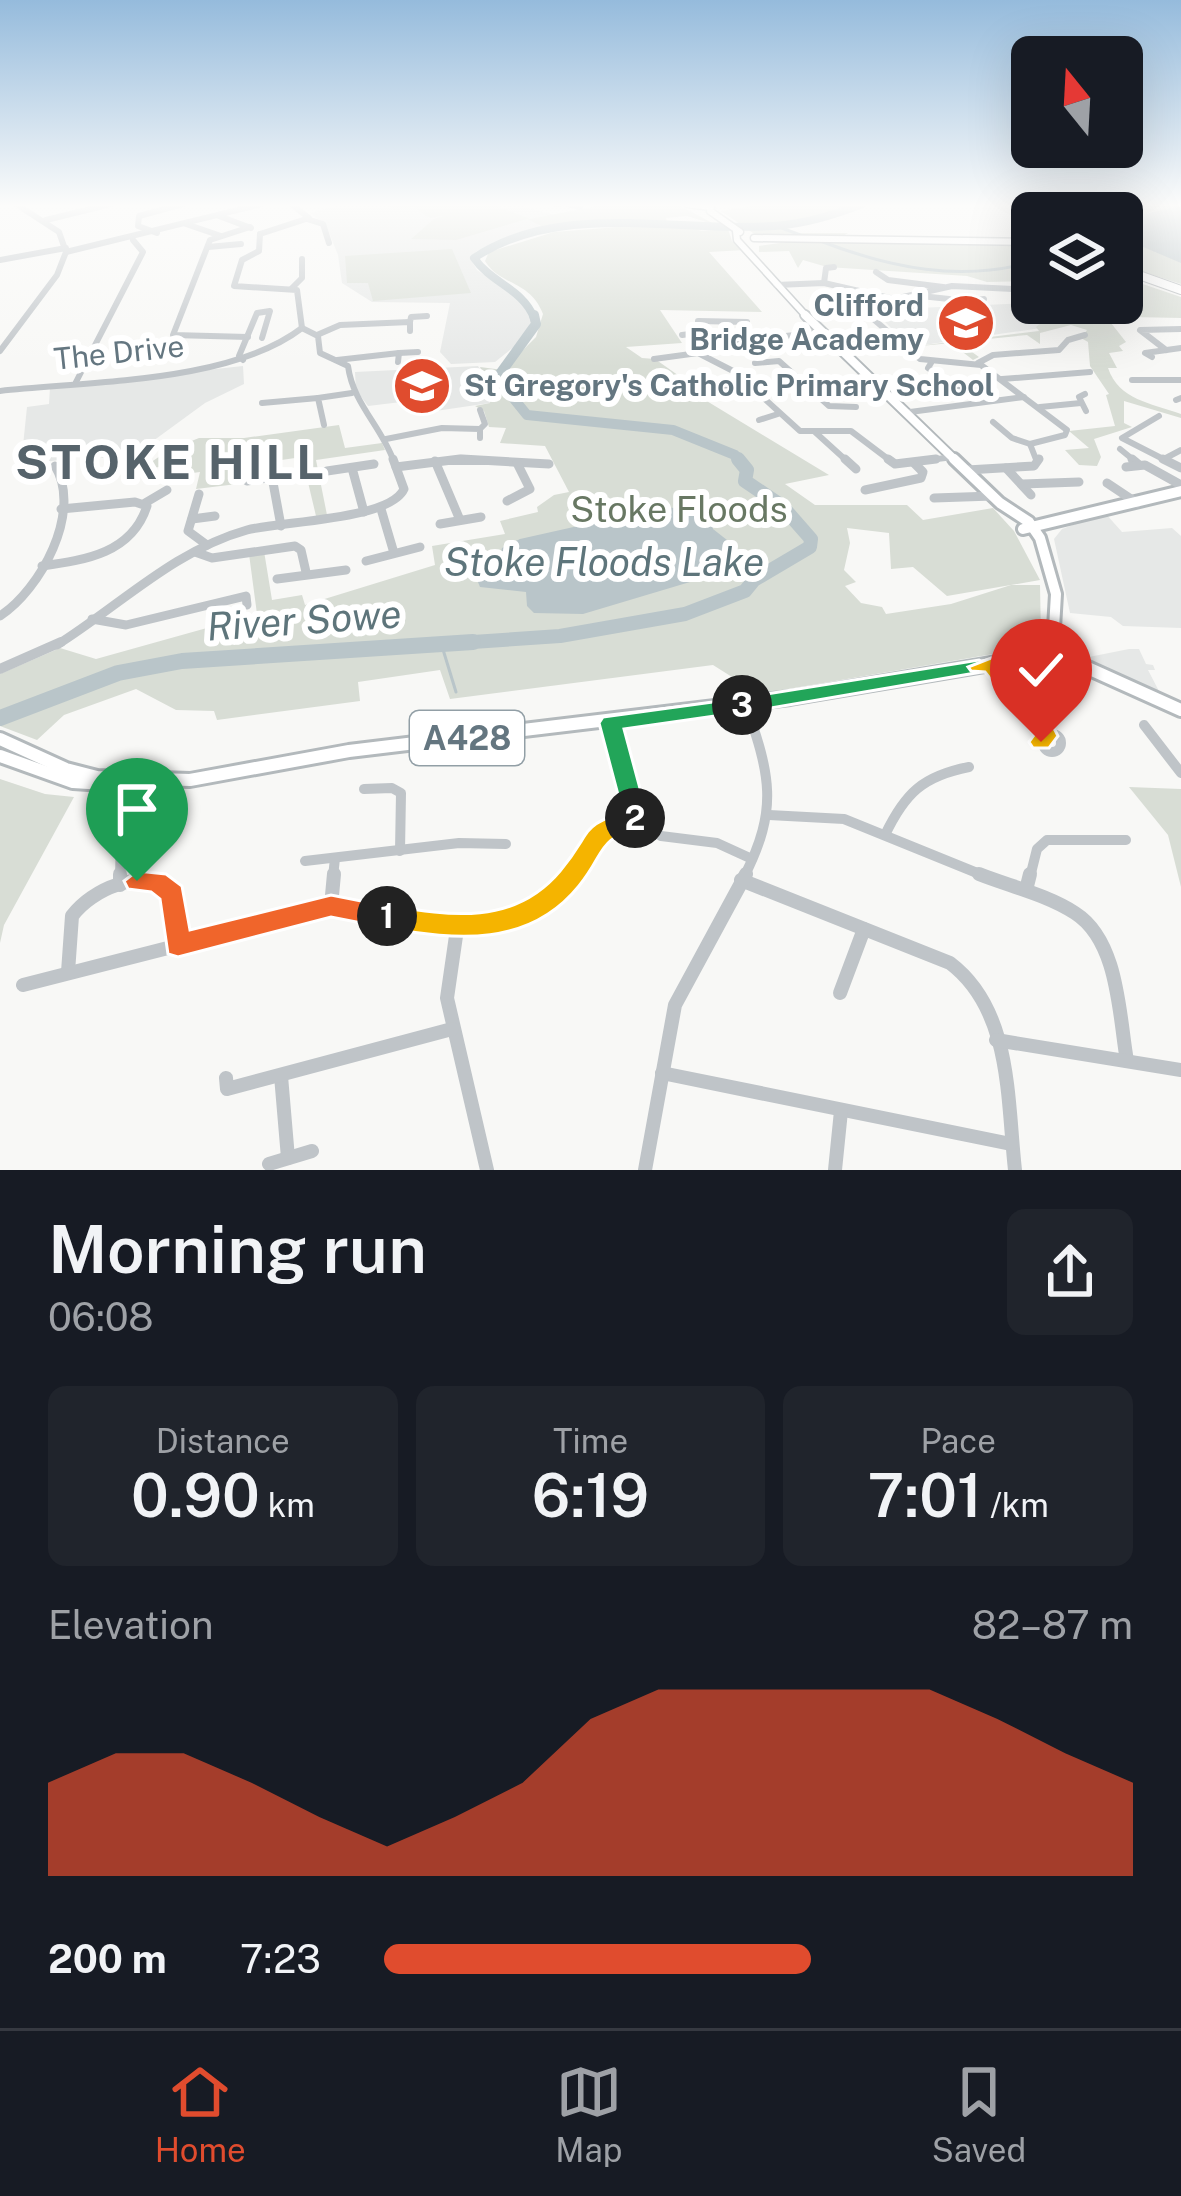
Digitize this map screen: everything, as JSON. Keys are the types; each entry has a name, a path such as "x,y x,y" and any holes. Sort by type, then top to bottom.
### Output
{"highway":[{"path":"1143,278 1181,291"}],"main road":[{"path":"759,259 776,285 823,332 1027,525 1042,547 1066,656 1081,665"},
{"path":"1027,525 1137,503 1181,488"},
{"path":"1047,659 1058,627"},
{"name":"A428","path":"1047,659 1099,675"},
{"name":"A428","path":"0,756 76,785 122,790 349,752 611,723 1047,659 1081,665 1181,710"},
{"name":"A428","path":"0,739 66,770 137,781 190,780"}],"street":[{"path":"0,351 57,275 63,259"},
{"path":"76,382 140,259"},
{"path":"203,259 173,335 248,337"},
{"path":"244,259 234,286 299,292 302,328"},
{"path":"292,288 302,278 302,259"},
{"path":"824,283 827,267"},
{"path":"876,272 882,282"},
{"path":"1011,294 882,282 851,299 920,359 931,363 978,363 1032,348 1059,350 1082,338"},
{"path":"776,285 824,283 894,299 949,299"},
{"path":"921,296 943,287"},
{"path":"980,289 983,300"},
{"path":"262,338 270,311 257,314 238,356 243,360 277,346 302,328"},
{"path":"739,314 763,338"},
{"path":"302,328 317,335 343,325 410,327 411,317 428,316"},
{"path":"682,335 698,333 693,320 746,322"},
{"path":"1166,350 1140,330 1181,329"},
{"path":"654,359 698,352 708,344 823,332"},
{"path":"0,669 44,652 207,545 280,526 380,509 403,494 387,440 352,393 348,367 319,352 317,335"},
{"path":"1145,354 1181,348"},
{"path":"337,360 399,358 418,352"},
{"path":"698,352 751,386 798,430 851,431 886,461 914,463 955,457"},
{"name":"The Drive","path":"0,391 243,360"},
{"path":"755,363 779,361 832,407 856,407"},
{"path":"931,363 928,368 951,386"},
{"path":"978,363 1066,433 1030,444 1012,438 1000,424"},
{"path":"1002,379 1090,372"},
{"path":"708,378 720,386 805,384"},
{"path":"1135,378 1181,380"},
{"path":"262,403 352,393"},
{"path":"910,412 1025,397"},
{"path":"318,398 326,425"},
{"path":"1039,407 1084,402"},
{"path":"387,440 439,428 480,434 485,424 480,410"},
{"path":"759,420 778,414"},
{"path":"1159,416 1121,435 1181,467"},
{"path":"815,432 856,469"},
{"path":"967,470 1039,462 1030,444"},
{"path":"1120,449 1181,488"},
{"path":"1164,459 1181,450"},
{"path":"397,467 435,461 549,464"},
{"path":"435,461 460,520"},
{"path":"507,501 530,491 517,463"},
{"path":"865,490 921,478 923,472 914,463"},
{"path":"0,616 27,598 42,566 65,485 54,464"},
{"path":"327,471 374,464"},
{"path":"1126,467 1138,464"},
{"path":"352,468 364,512"},
{"path":"1006,468 1031,495"},
{"path":"247,481 295,474"},
{"path":"272,477 280,526"},
{"path":"1023,484 1079,482"},
{"path":"1107,483 1137,503"},
{"path":"61,509 146,502 170,490"},
{"path":"199,494 189,533 207,545"},
{"path":"934,498 993,496"},
{"path":"42,566 84,561 131,538 142,528 146,502"},
{"path":"380,509 394,553"},
{"path":"193,519 215,516"},
{"path":"440,524 481,517"},
{"path":"195,552 212,558 292,545 301,550 306,572"},
{"path":"366,561 420,548"},
{"path":"277,579 346,570"},
{"path":"92,619 121,626 246,596 248,604"},
{"path":"992,664 1046,736"},
{"path":"645,1170 670,1025 685,977 752,859 769,815 769,788 746,705"},
{"path":"611,723 637,818 661,836 717,843 752,859"},
{"path":"1144,725 1181,773"},
{"path":"885,836 912,785 932,774 969,766"},
{"path":"364,789 383,779 398,790 402,797 400,851"},
{"path":"120,885 122,790 137,781"},
{"path":"769,815 838,818 1068,908 1098,934 1127,1061"},
{"path":"23,986 331,906 457,929 499,923 542,905 569,879 601,829 637,818"},
{"path":"1026,890 1037,850 1047,840 1120,840 1110,826"},
{"path":"305,861 511,843"},
{"path":"331,906 335,858"},
{"path":"68,972 69,927 76,909 93,894 120,885 148,880 167,886 173,894 178,945"},
{"path":"741,880 964,971 989,1003 1015,1170"},
{"path":"457,929 447,998 487,1170"},
{"path":"840,993 864,929"},
{"path":"226,1078 227,1089 452,1029"},
{"path":"996,1040 1181,1070"},
{"path":"662,1073 1011,1144"},
{"path":"281,1076 288,1158"},
{"path":"835,1170 841,1111"},
{"path":"269,1164 312,1151"}],"shaded area":[{"path":"339,259 470,259 477,270 527,305 531,322 520,342 495,362 451,364 440,352 450,303 372,302 342,283"},
{"name":"Clifford Bridge Academy","path":"1011,304 1011,324 1055,326 910,347 873,310"},
{"path":"243,366 244,384 205,403 153,441 134,466 73,450 59,460 21,465 27,407 49,404 50,387"},
{"name":"St Gregory's Catholic Primary School","path":"478,366 486,378 490,403 422,413 418,400 368,406 356,390 355,372"},
{"path":"1105,513 1122,532 1172,528 1181,536 1181,628 1123,626 1111,617 1070,613 1054,539 1062,529"},
{"path":"1139,649 1146,664 1153,665 1155,670 1148,670 1161,695 1084,658"}],"green space":[{"path":"345,259 456,259 471,293 373,301 368,283 347,283"},
{"name":"Stoke Floods","path":"715,259 762,312 660,310 682,343 626,347 642,358 655,359 692,385 682,386 829,475 785,484 815,505 907,505 923,520 993,508 1014,531 1040,580 947,596 913,567 891,569 889,533 847,528 850,543 844,570 856,582 845,586 861,603 882,607 886,614 951,604 1011,585 1040,585 1041,638 1023,649 759,694 713,665 450,699 440,670 358,682 360,701 217,720 214,711 176,710 136,689 64,715 37,740 0,726 0,674 60,648 96,659 257,614 249,554 264,551 272,600 302,595 305,605 435,565 432,546 505,534 500,521 538,512 537,507 554,495 569,492 545,446 500,443 506,428 489,427 484,411 475,406 490,403 491,391 480,367 503,370 536,337 543,314 531,295 485,261"},
{"path":"793,259 1011,259 1011,281 827,267 803,260 798,268"},
{"path":"1143,259 1181,259 1181,284 1143,272"},
{"path":"1143,284 1181,297 1181,318 1143,317"},
{"path":"1040,324 1112,324 1126,342 1119,346 1123,351 1109,353 1117,368 1108,368 1113,379 1128,394 1181,414 1181,418 1124,401 1124,423 1132,427 1094,439 1101,457 1097,466 1079,465 1065,450 1089,448 1069,431 1115,426 1109,394 1090,366 1088,342 1081,338 1087,330 1071,325 1040,333 1040,344 1027,335 958,342 979,357 973,360 951,343 910,347 1039,331"},
{"path":"339,425 345,448 382,443 385,450 316,460 327,515 316,516 302,457 234,467 237,484 196,489 200,472 170,476 169,466 141,469 199,438 244,438"},
{"path":"0,779 45,794 74,797 4,925 0,943"},
{"path":"1129,787 1181,789 1181,887 1168,835"}],"water":[{"name":"Stoke Floods Lake","path":"663,507 697,510 727,540 725,555 700,579 583,614 534,613 527,606 526,592 480,587 476,577 497,566 502,548 520,539"}],"waterway":[{"path":"475,259 522,300 534,318"},
{"path":"873,259 952,271 1011,267"},
{"name":"River Sowe","path":"534,315 536,324 497,378 527,415 673,430 735,455 741,462"},
{"name":"River Sowe","path":"449,644 560,636 685,614 745,591 754,580 810,547 811,539 782,506 745,481 747,470 738,459"},
{"name":"River Sowe","path":"449,644 473,642"},
{"path":"441,643 456,692"},
{"name":"River Sowe","path":"0,718 118,673 182,661 449,644"},
{"name":"River Sowe","path":"428,645 449,644"}],"place":[{"name":"Clifford Bridge Academy","path":"966,323"},
{"name":"St Gregory's Catholic Primary School","path":"422,386"}],"district":[{"name":"STOKE HILL","path":"171,462"}],"route":[{"path":"137,881 156,881 173,894 178,945 331,906 420,924 485,927 542,905 569,879 601,829 637,818 611,723 849,690 991,664 1046,736 1041,742"}]}
